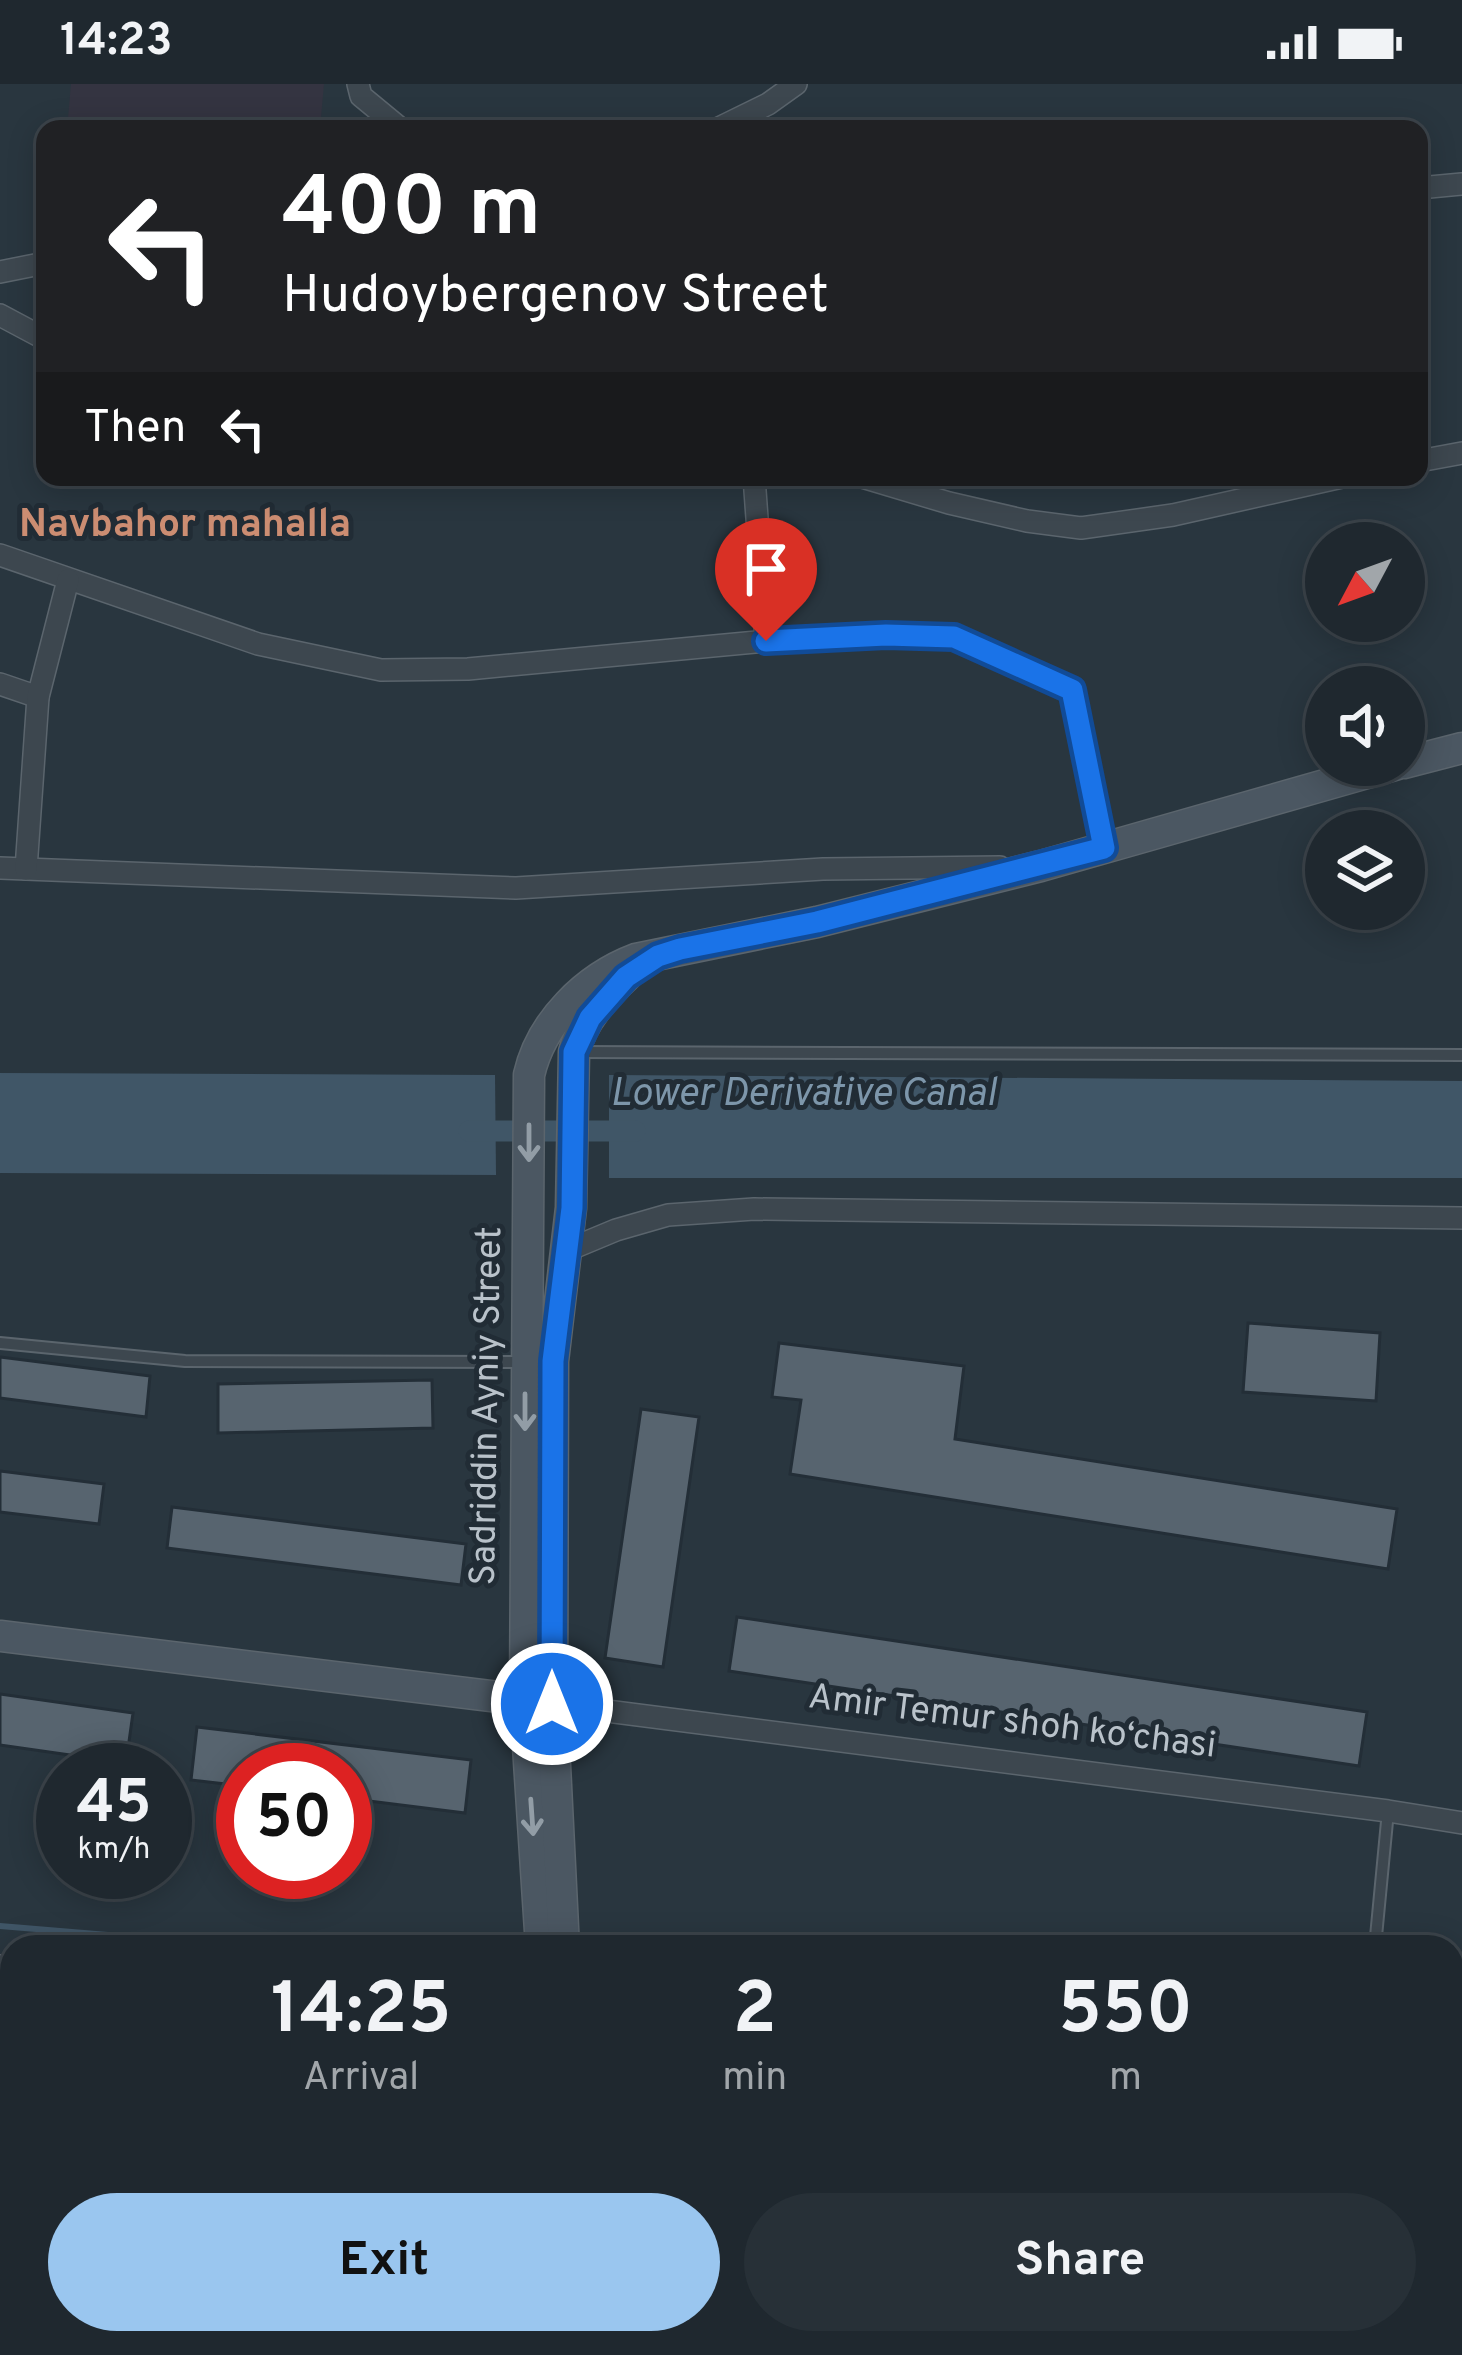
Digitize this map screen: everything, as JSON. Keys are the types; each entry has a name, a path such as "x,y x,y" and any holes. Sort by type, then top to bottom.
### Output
{"main road":[{"name":"Sadriddin Ayniy Street","path":"1425,758 1462,748"},
{"name":"Sadriddin Ayniy Street","path":"542,1935 525,1362 529,1076 540,1044 557,1017 581,992 624,964 1041,866 1322,786"},
{"name":"Sadriddin Ayniy Street","path":"563,1935 538,1702 553,1361 572,1208 573,1064 590,1018 619,983 641,965 680,949"},
{"name":"Amir Temur shoh ko‘chasi","path":"0,1636 538,1702"}],"street":[{"path":"358,84 362,96 390,120"},
{"path":"735,120 796,84"},
{"path":"1428,187 1462,184"},
{"path":"0,272 36,264"},
{"path":"0,315 36,335"},
{"path":"1428,459 1462,453"},
{"path":"755,486 766,641"},
{"path":"892,486 1027,521 1081,528 1301,486"},
{"path":"0,555 258,644 381,670 468,669 766,641 954,637 1072,690 1104,848"},
{"path":"26,869 38,697 68,580"},
{"path":"0,684 38,697"},
{"name":"Sadriddin Ayniy Street","path":"0,868 516,888 823,869 1041,866"},
{"path":"568,1250 668,1215 754,1209 1462,1218"},
{"name":"Amir Temur shoh ko‘chasi","path":"538,1702 1462,1823"}],"lane":[{"path":"573,1064 1462,1055"},
{"path":"0,1343 184,1360 525,1362"},
{"path":"1376,1935 1388,1811"}],"shaded area":[{"path":"71,84 324,84 321,120 68,120"}],"water":[{"path":"0,1073 495,1075 496,1175 0,1173"},
{"path":"609,1075 1462,1081 1462,1178 609,1178"}],"building":[{"path":"1248,1323 1380,1333 1376,1401 1243,1392"},
{"path":"779,1343 964,1366 955,1439 1397,1509 1388,1569 790,1474 801,1400 772,1397"},
{"path":"0,1357 150,1376 146,1417 0,1398"},
{"path":"432,1380 433,1428 218,1433 218,1384"},
{"path":"641,1409 699,1417 663,1667 605,1658"},
{"path":"0,1471 104,1484 99,1524 0,1512"},
{"path":"172,1507 466,1544 461,1585 167,1548"},
{"path":"737,1617 1367,1712 1359,1766 729,1671"},
{"path":"0,1694 133,1713 129,1743 36,1743 36,1750 0,1745"},
{"path":"197,1727 330,1743 216,1743 216,1783 192,1780"},
{"path":"372,1748 471,1760 465,1813 372,1801"}],"waterway":[{"name":"Lower Derivative Canal","path":"469,1131 635,1131"},
{"path":"0,1926 108,1935"}],"district":[{"name":"Navbahor mahalla","path":"185,526"}],"route":[{"path":"552,1704 553,1361 572,1208 574,1052 590,1018 626,977 658,956 817,922 1104,848 1072,690 954,637 766,641"}]}
